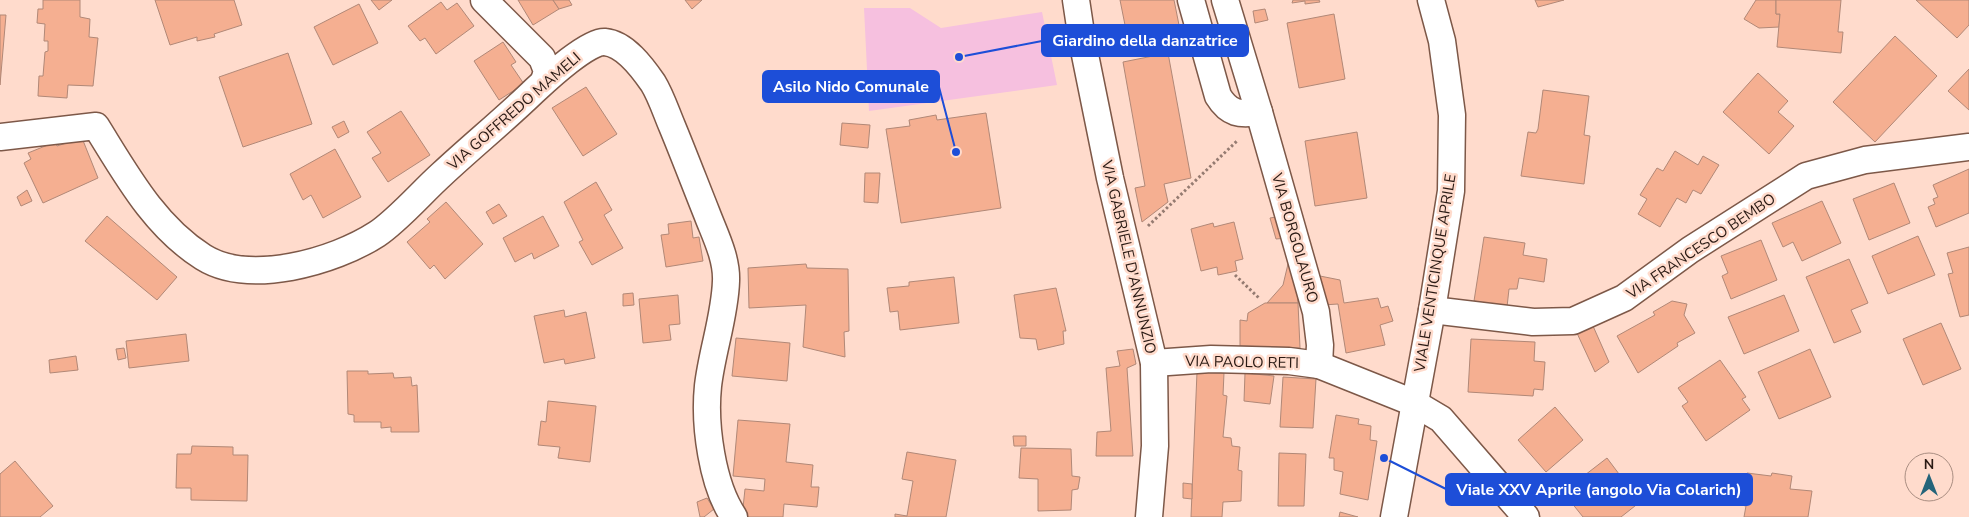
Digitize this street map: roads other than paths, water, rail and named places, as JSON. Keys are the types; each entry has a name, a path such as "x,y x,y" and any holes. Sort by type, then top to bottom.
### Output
{"street":[{"path":"484,0 542,58 547,71 544,81"},
{"name":"VIA GABRIELE D'ANNUNZIO","path":"1076,0 1110,178 1154,363 1155,446 1150,517"},
{"path":"1191,0 1218,96 1226,108 1240,114 1259,112"},
{"name":"VIA BORGOLAURO","path":"1224,0 1259,112 1316,312 1320,345 1319,365"},
{"name":"VIALE VENTICINQUE APRILE","path":"1394,517 1432,310 1451,191 1452,115 1442,42 1431,0"},
{"name":"VIA GOFFREDO MAMELI","path":"0,137 96,126 142,199 194,250 206,259 220,264 242,269 279,270 305,265 332,256 378,234 544,81 596,42 606,42 629,54 654,84 690,170 723,258 726,281 708,386 707,411 717,480 726,506 734,517"},
{"name":"VIA FRANCESCO BEMBO","path":"1432,310 1533,322 1573,321 1624,298 1690,250 1806,176 1865,160 1969,147"},
{"name":"VIA PAOLO RETI","path":"1154,363 1211,359 1290,360 1319,365 1414,403 1441,419 1526,517"}],"place":[{"name":"Giardino della danzatrice","path":"959,57"},
{"name":"Asilo Nido Comunale","path":"956,152"},
{"name":"Viale XXV Aprile (angolo Via Colarich)","path":"1384,458"}]}
